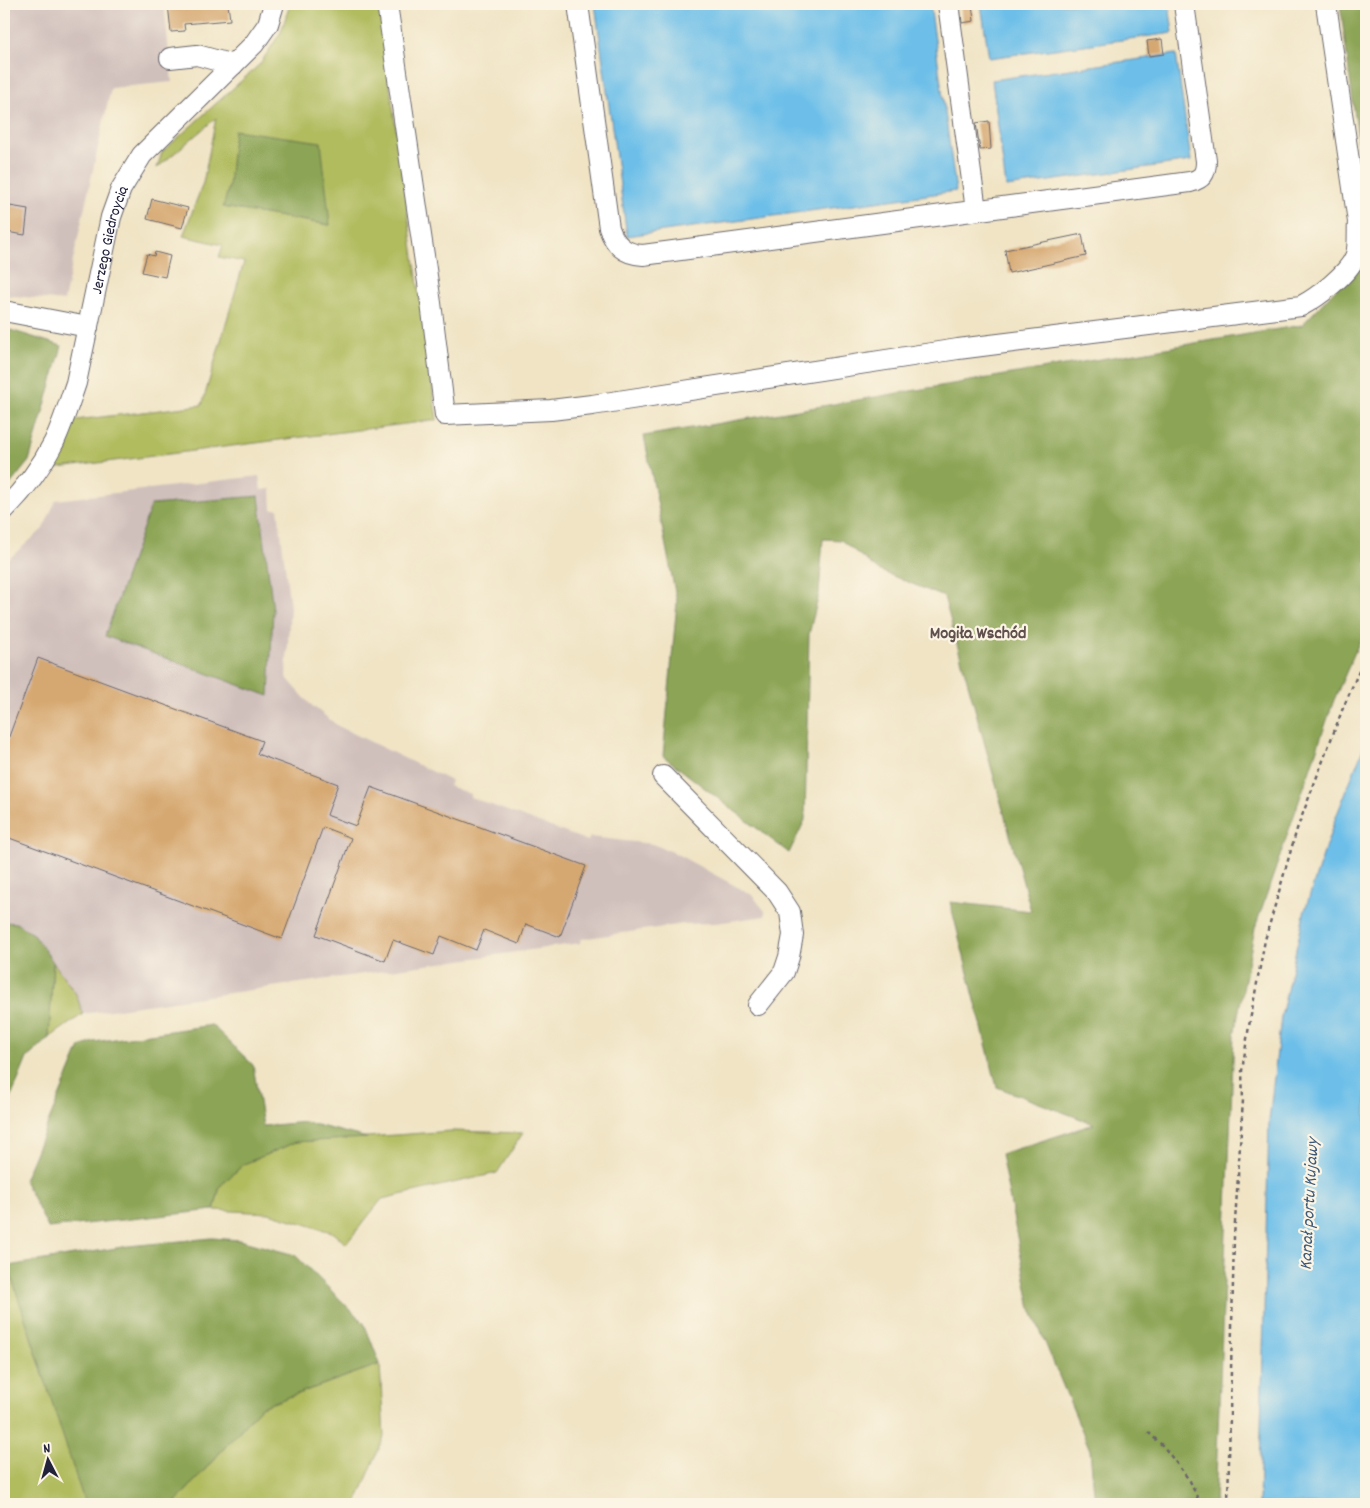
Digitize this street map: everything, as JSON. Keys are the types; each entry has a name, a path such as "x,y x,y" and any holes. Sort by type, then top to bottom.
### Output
{"street":[{"name":"Jerzego Giedroycia","path":"4,510 36,472 54,442 76,383 111,217 122,189 142,155 254,44 268,24 274,4"},
{"path":"387,4 431,303 445,415 551,410 592,405 958,349 1302,306 1315,298 1344,272 1356,256 1358,222 1326,4"},
{"path":"578,4 608,222 613,238 625,252 643,255 1199,180 1204,176 1206,161 1184,4"},
{"path":"948,4 976,210"},
{"path":"170,58 197,55 233,65"},
{"path":"4,311 88,327"},
{"path":"662,776 777,892 790,912 793,935 790,957 784,972 758,1005"}],"path":[{"path":"1228,1504 1234,1237 1243,1100 1242,1071 1248,1026 1264,940 1297,829 1343,708 1366,655"},
{"path":"1148,1432 1164,1447 1190,1481 1200,1504"}],"shaded area":[{"path":"4,4 164,4 172,82 111,88 64,301 4,295"},
{"path":"259,476 261,490 271,489 272,509 278,509 290,607 286,677 310,704 338,726 451,781 449,786 470,794 470,797 588,841 590,837 652,844 673,852 752,895 765,911 765,916 716,923 684,924 581,939 580,943 83,1014 76,994 34,935 16,923 4,922 4,563 43,529 56,500"}],"green space":[{"path":"290,4 380,4 383,37 437,420 51,469 76,420 202,405 244,262 219,257 223,245 183,236 203,183 216,118 157,168 162,152 260,64 281,32","holes":["229,186 329,225 224,207"]},
{"path":"1340,4 1366,4 1366,199"},
{"path":"234,130 321,142 330,225 223,207 229,186"},
{"path":"1366,257 1366,627 1334,700 1255,928 1234,1036 1215,1504 1095,1504 1090,1450 1031,1309 1001,1154 1094,1124 997,1087 950,902 1031,911 944,597 878,570 841,540 823,539 819,594 809,634 805,820 789,853 663,756 677,602 644,436 1302,325"},
{"path":"4,328 62,346 29,461 4,492"},
{"path":"259,496 273,610 269,696 105,636 151,505"},
{"path":"4,922 16,923 34,935 53,962 49,1038 27,1058 4,1115"},
{"path":"53,962 76,994 83,1014 49,1038"},
{"path":"212,1025 253,1065 263,1126 305,1122 367,1138 296,1142 244,1164 220,1186 214,1210 48,1228 24,1180 80,1047 94,1042"},
{"path":"451,1131 523,1133 497,1173 382,1199 346,1244 334,1233 269,1213 214,1210 220,1186 244,1164 296,1142"},
{"path":"212,1238 239,1240 295,1255 364,1323 380,1364 261,1407 174,1504 85,1504 8,1266 128,1246"},
{"path":"8,1266 86,1504 4,1504 4,1267"},
{"path":"380,1364 384,1437 356,1504 174,1504 261,1407"}],"water":[{"path":"595,4 930,4 956,191 627,236"},
{"path":"981,4 1169,4 1173,33 989,58"},
{"path":"1176,54 1191,161 1006,187 992,80"},
{"name":"Kanał portu Kujawy","path":"1366,741 1366,1504 1259,1504 1269,1121 1281,1017 1304,913 1334,822"}],"building":[{"path":"168,4 228,4 230,20 184,24 185,31 171,32"},
{"path":"960,4 972,4 974,21 962,23"},
{"path":"1162,39 1164,54 1149,56 1147,41"},
{"path":"989,121 991,149 980,150 976,123"},
{"path":"152,199 188,208 182,228 147,219"},
{"path":"10,206 28,209 25,235 6,232"},
{"path":"1082,234 1086,256 1009,273 1005,250"},
{"path":"155,252 170,256 165,277 142,272 147,254 154,256"},
{"path":"38,658 262,741 257,754 338,784 327,815 329,816 356,826 371,787 586,866 560,937 526,924 519,944 484,930 476,950 441,936 434,955 393,940 385,961 316,935 351,838 323,827 282,939 4,836 4,750"}],"district":[{"name":"Mogiła Wschód","path":"978,632"}]}
